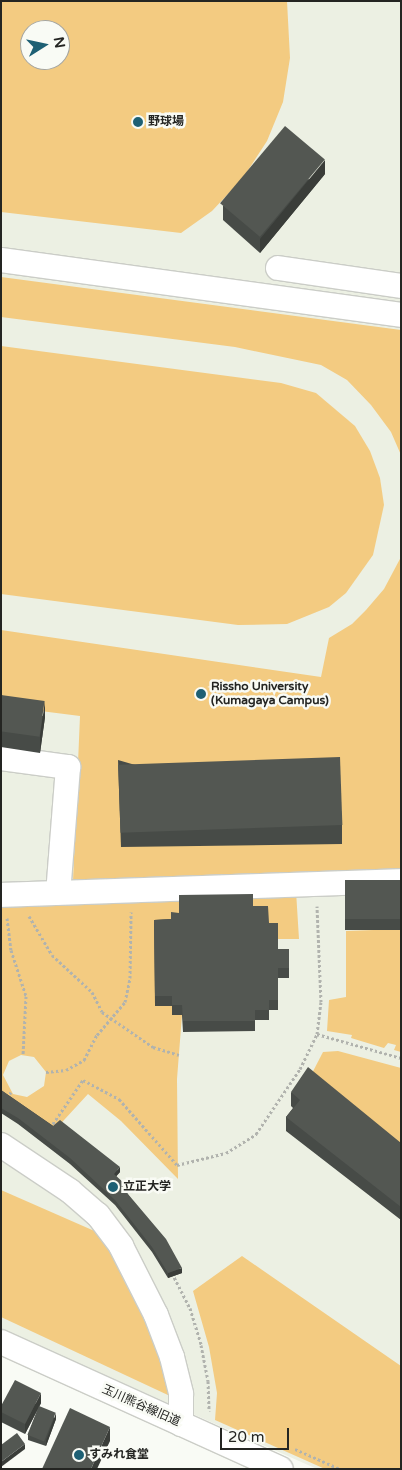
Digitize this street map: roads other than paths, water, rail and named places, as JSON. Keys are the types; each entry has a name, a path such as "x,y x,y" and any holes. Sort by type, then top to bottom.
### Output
{"street":[{"path":"1,260 401,315"},
{"path":"278,268 401,286"},
{"path":"1,758 68,767 58,893"},
{"path":"9,895 401,880"},
{"path":"1,1145 70,1192 98,1215 121,1246 156,1315 172,1357 181,1394 181,1424"},
{"name":"玉川熊谷線旧道","path":"1,1342 181,1424 252,1463 281,1469"}],"place":[{"name":"野球場","path":"138,122"},
{"name":"Rissho University (Kumagaya Campus)","path":"201,694"},
{"name":"立正大学","path":"113,1187"},
{"name":"すみれ食堂","path":"79,1455"}]}
